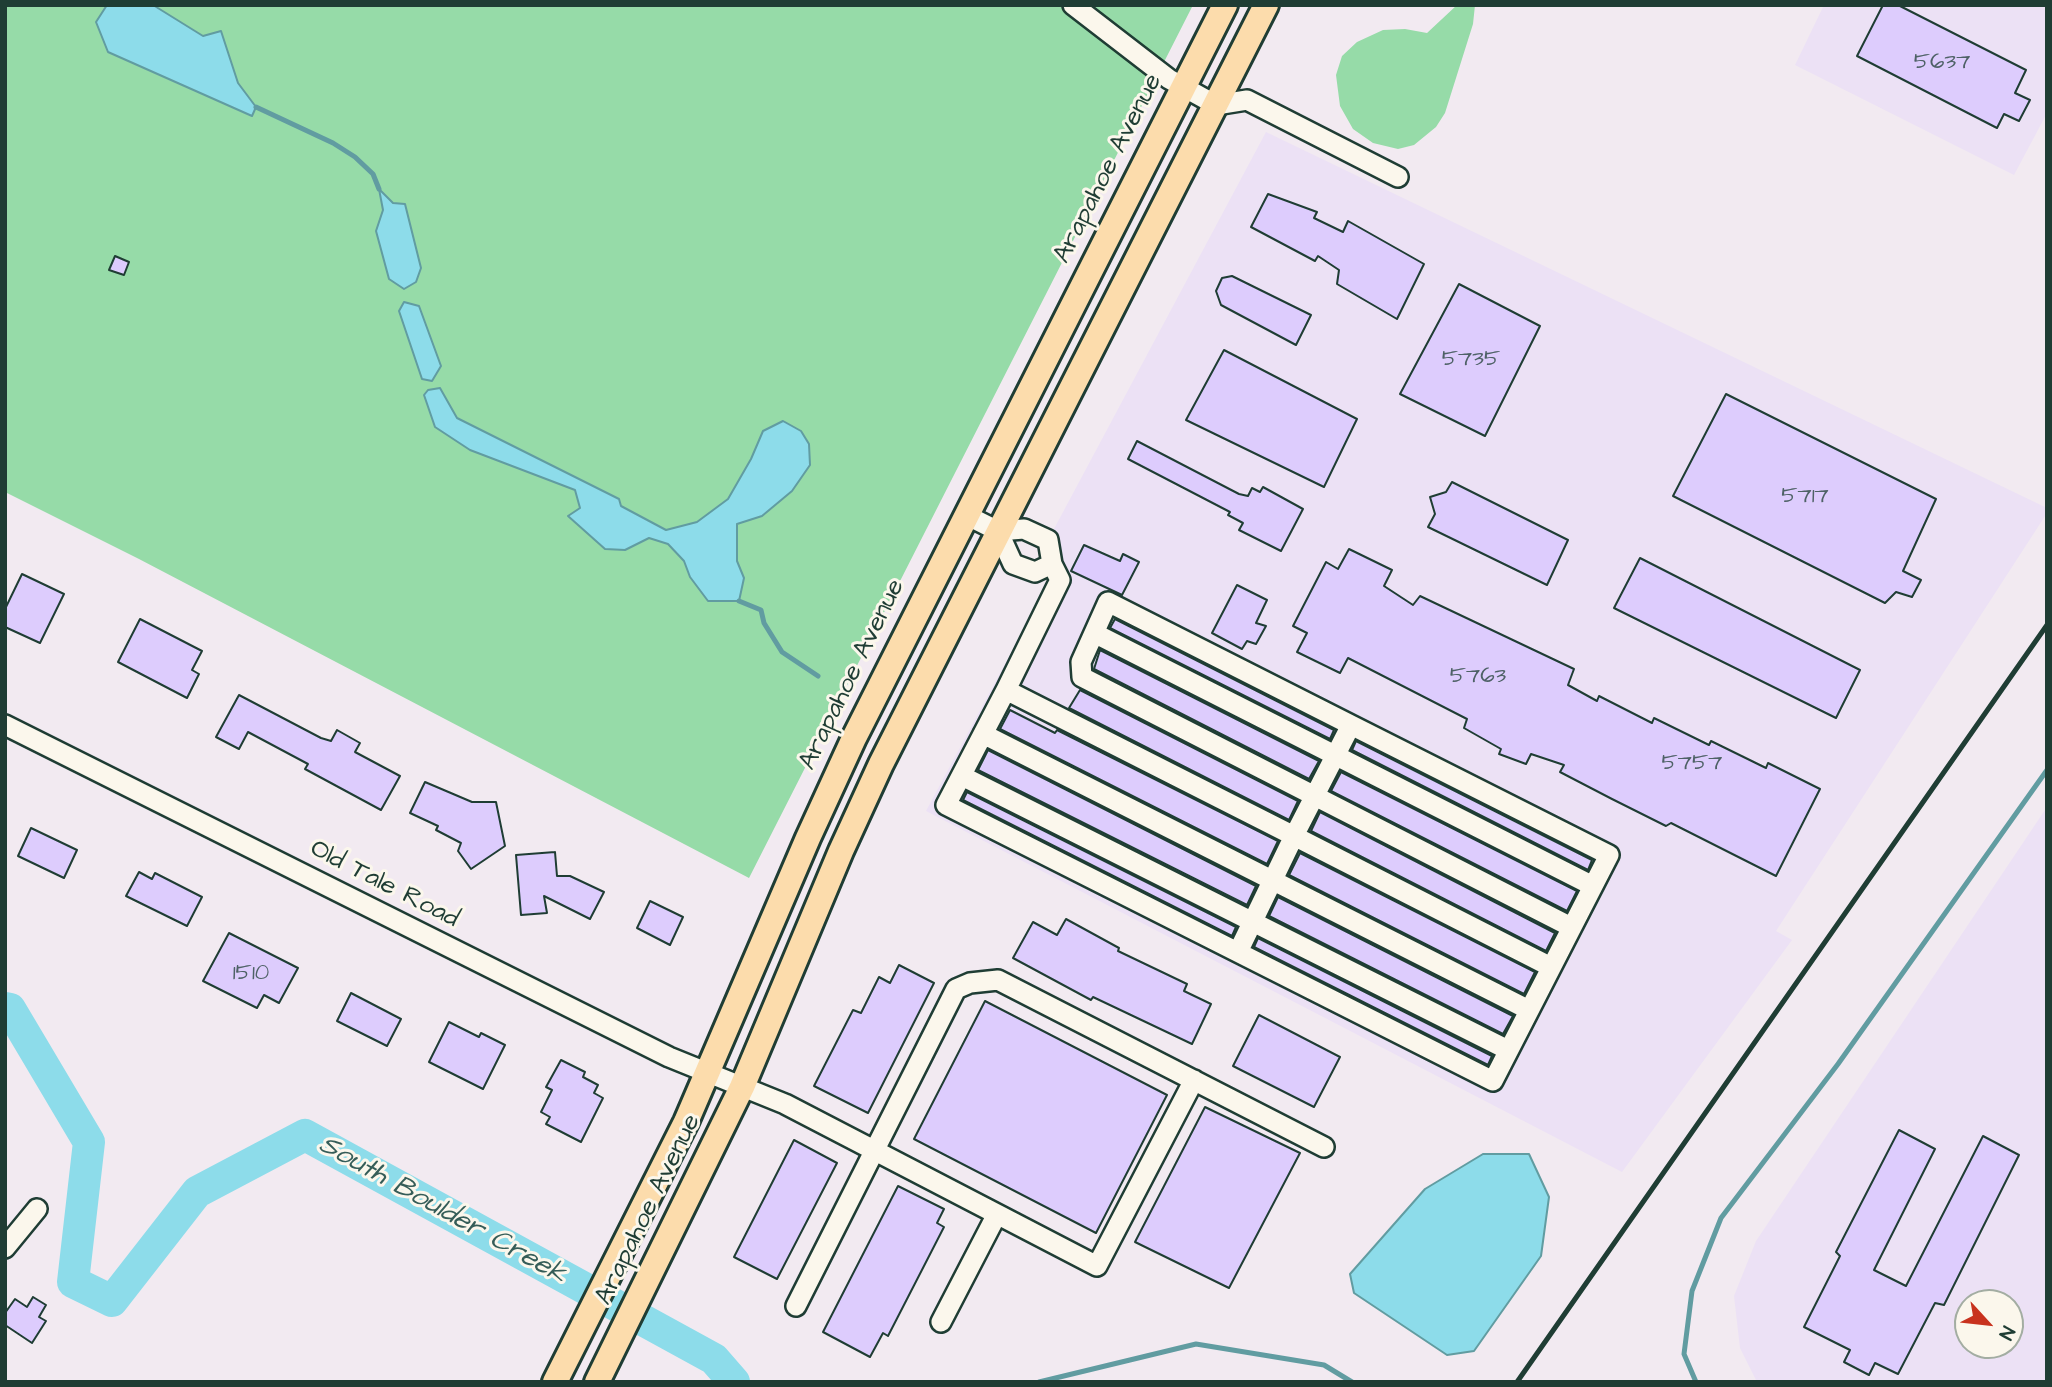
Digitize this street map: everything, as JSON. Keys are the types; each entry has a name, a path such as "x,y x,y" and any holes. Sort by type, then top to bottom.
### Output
{"main road":[{"name":"Arapahoe Avenue","path":"555,1382 709,1073 830,789 1225,5"},
{"name":"Arapahoe Avenue","path":"597,1382 742,1087 863,803 998,531 1266,5"}],"street":[{"path":"1073,5 1184,88 1216,105 1247,100 1398,177"},
{"path":"966,515 998,531 1024,529 1048,540 1052,564 1060,580 946,805 1493,1081 1609,855 1108,602 1081,662 1082,677 1572,927"},
{"path":"998,531 1013,564 1034,572 1052,564"},
{"path":"1094,633 1592,886"},
{"path":"1006,690 1551,967"},
{"name":"Old Tale Road","path":"5,725 669,1058 785,1104 996,1216 1097,1266 1194,1080"},
{"path":"1238,952 1351,725"},
{"path":"983,734 1529,1010"},
{"path":"962,776 1508,1050"},
{"path":"796,1306 956,989 970,984 998,980 1324,1147"},
{"path":"5,1248 37,1209"},
{"path":"941,1322 996,1216"}],"shaded area":[{"path":"1824,5 2047,5 2047,113 2014,175 1795,65"},
{"path":"1266,132 2047,508 2047,513 1776,931 1792,940 1622,1172 926,811 1057,567 1039,557"},
{"path":"2047,807 2047,1382 1757,1382 1740,1348 1734,1296 1756,1241"}],"green space":[{"path":"5,5 1193,5 749,878 139,559 5,492"},
{"path":"1457,5 1475,5 1473,24 1445,113 1436,127 1414,145 1398,149 1373,143 1353,129 1340,106 1336,75 1342,56 1357,42 1383,30 1405,29 1427,33"}],"water":[{"path":"107,5 153,5 203,36 221,31 238,83 256,107 252,116 108,52 96,22"},
{"path":"379,189 393,203 405,204 421,268 416,282 404,289 389,279 376,231 383,210"},
{"path":"404,302 419,306 441,366 432,381 422,379 399,311"},
{"path":"440,388 457,418 619,499 621,506 666,530 697,522 728,499 751,459 763,431 783,421 801,431 809,444 810,465 792,491 762,516 737,524 737,561 744,578 739,601 708,601 690,577 684,561 668,544 649,538 625,550 605,549 568,516 580,508 575,490 470,450 435,427 424,395 428,390"},
{"path":"1483,1154 1529,1154 1549,1197 1541,1256 1474,1351 1447,1355 1354,1293 1350,1274 1425,1189"}],"building":[{"path":"1883,5 1898,5 2026,70 2015,93 2030,100 2019,121 2004,114 1997,128 1857,56"},
{"path":"1268,194 1317,212 1314,218 1343,232 1348,221 1424,264 1397,319 1337,284 1339,270 1318,256 1315,261 1251,227"},
{"path":"115,256 129,262 124,275 109,270"},
{"path":"1232,276 1311,315 1296,345 1221,305 1216,291 1222,278"},
{"path":"1459,284 1540,326 1485,436 1400,394"},
{"path":"1224,350 1357,419 1324,487 1186,420"},
{"path":"1726,394 1936,499 1903,571 1921,580 1912,597 1896,592 1885,603 1673,496"},
{"path":"1137,441 1239,494 1248,496 1252,488 1260,492 1263,487 1303,509 1281,551 1239,530 1243,523 1228,515 1230,512 1128,459"},
{"path":"1452,482 1568,540 1547,585 1428,527 1435,514 1430,497 1446,492"},
{"path":"1084,545 1120,561 1123,554 1139,562 1122,595 1071,571"},
{"path":"1349,549 1392,570 1384,586 1413,605 1420,596 1574,669 1568,685 1597,701 1599,696 1652,723 1654,718 1709,745 1711,741 1766,768 1768,763 1820,789 1776,876 1671,823 1666,826 1560,772 1564,765 1531,754 1526,764 1499,754 1501,749 1464,728 1467,719 1348,658 1340,673 1297,652 1307,633 1293,626 1326,562 1338,569"},
{"path":"1640,558 1860,670 1836,718 1614,608"},
{"path":"22,574 64,594 40,643 5,627 5,609"},
{"path":"1237,585 1267,600 1256,623 1266,626 1256,644 1247,641 1242,649 1212,633"},
{"path":"140,619 202,651 192,670 199,674 187,698 118,662"},
{"path":"1115,619 1334,730 1330,739 1110,628"},
{"path":"1100,650 1319,761 1309,779 1094,669"},
{"path":"1080,690 1298,801 1289,820 1069,708"},
{"path":"239,695 321,738 331,741 337,730 360,743 355,752 400,776 381,810 305,769 308,764 248,732 239,749 216,737"},
{"path":"1010,710 1055,733 1057,730 1278,841 1267,864 1000,729"},
{"path":"1356,741 1592,860 1588,870 1352,750"},
{"path":"988,750 1256,886 1247,905 978,770"},
{"path":"1341,772 1577,891 1567,911 1331,791"},
{"path":"425,782 472,802 496,802 505,846 471,869 458,851 461,843 436,830 438,826 410,813"},
{"path":"967,792 1236,927 1232,936 963,800"},
{"path":"1320,812 1555,933 1546,951 1311,831"},
{"path":"31,828 77,850 64,878 18,856"},
{"path":"555,852 557,876 570,876 604,892 590,919 544,896 547,913 521,915 516,855"},
{"path":"1300,853 1535,972 1524,994 1289,875"},
{"path":"139,872 152,879 155,873 202,897 187,926 126,896"},
{"path":"1278,897 1513,1016 1503,1034 1269,916"},
{"path":"650,901 683,917 670,945 637,928"},
{"path":"1066,919 1119,948 1118,951 1187,984 1184,991 1211,1004 1192,1044 1093,997 1091,1000 1013,958 1033,922 1057,935"},
{"path":"229,933 298,968 279,1003 264,995 257,1008 203,981"},
{"path":"1258,938 1492,1056 1488,1065 1254,947"},
{"path":"899,965 934,983 868,1113 814,1086 853,1010 861,1013 879,977 890,983"},
{"path":"351,993 401,1019 387,1046 337,1021"},
{"path":"985,1001 1167,1095 1096,1233 914,1139"},
{"path":"1259,1015 1340,1057 1314,1107 1233,1066"},
{"path":"449,1022 479,1037 481,1033 505,1045 483,1089 429,1062"},
{"path":"561,1060 585,1072 583,1077 598,1085 594,1093 603,1098 581,1142 546,1124 550,1117 541,1112 552,1090 546,1087"},
{"path":"1205,1107 1300,1153 1229,1288 1135,1242"},
{"path":"1899,1130 1935,1149 1874,1270 1906,1286 1983,1136 2019,1155 1944,1305 1935,1303 1898,1374 1875,1363 1869,1375 1844,1362 1850,1350 1804,1327 1840,1256 1836,1252"},
{"path":"794,1140 837,1163 777,1279 734,1257"},
{"path":"898,1186 944,1209 937,1223 944,1227 888,1336 883,1333 870,1357 823,1332"},
{"path":"33,1297 46,1305 39,1317 46,1321 32,1343 5,1325 5,1313 15,1299 27,1307"}],"waterway":[{"path":"256,107 333,143 355,157 373,174 379,189"},
{"path":"739,601 761,610 764,623 782,652 818,676"},
{"path":"1696,1382 1684,1354 1692,1291 1721,1218 1838,1064 2047,770"},
{"name":"South Boulder Creek","path":"5,1008 10,1009 89,1142 73,1282 112,1301 197,1192 305,1135 714,1359 734,1382"},
{"name":"South Boulder Creek","path":"1039,1382 1196,1344 1324,1365 1352,1382"}],"railway":[{"path":"1517,1382 2047,625"}]}
